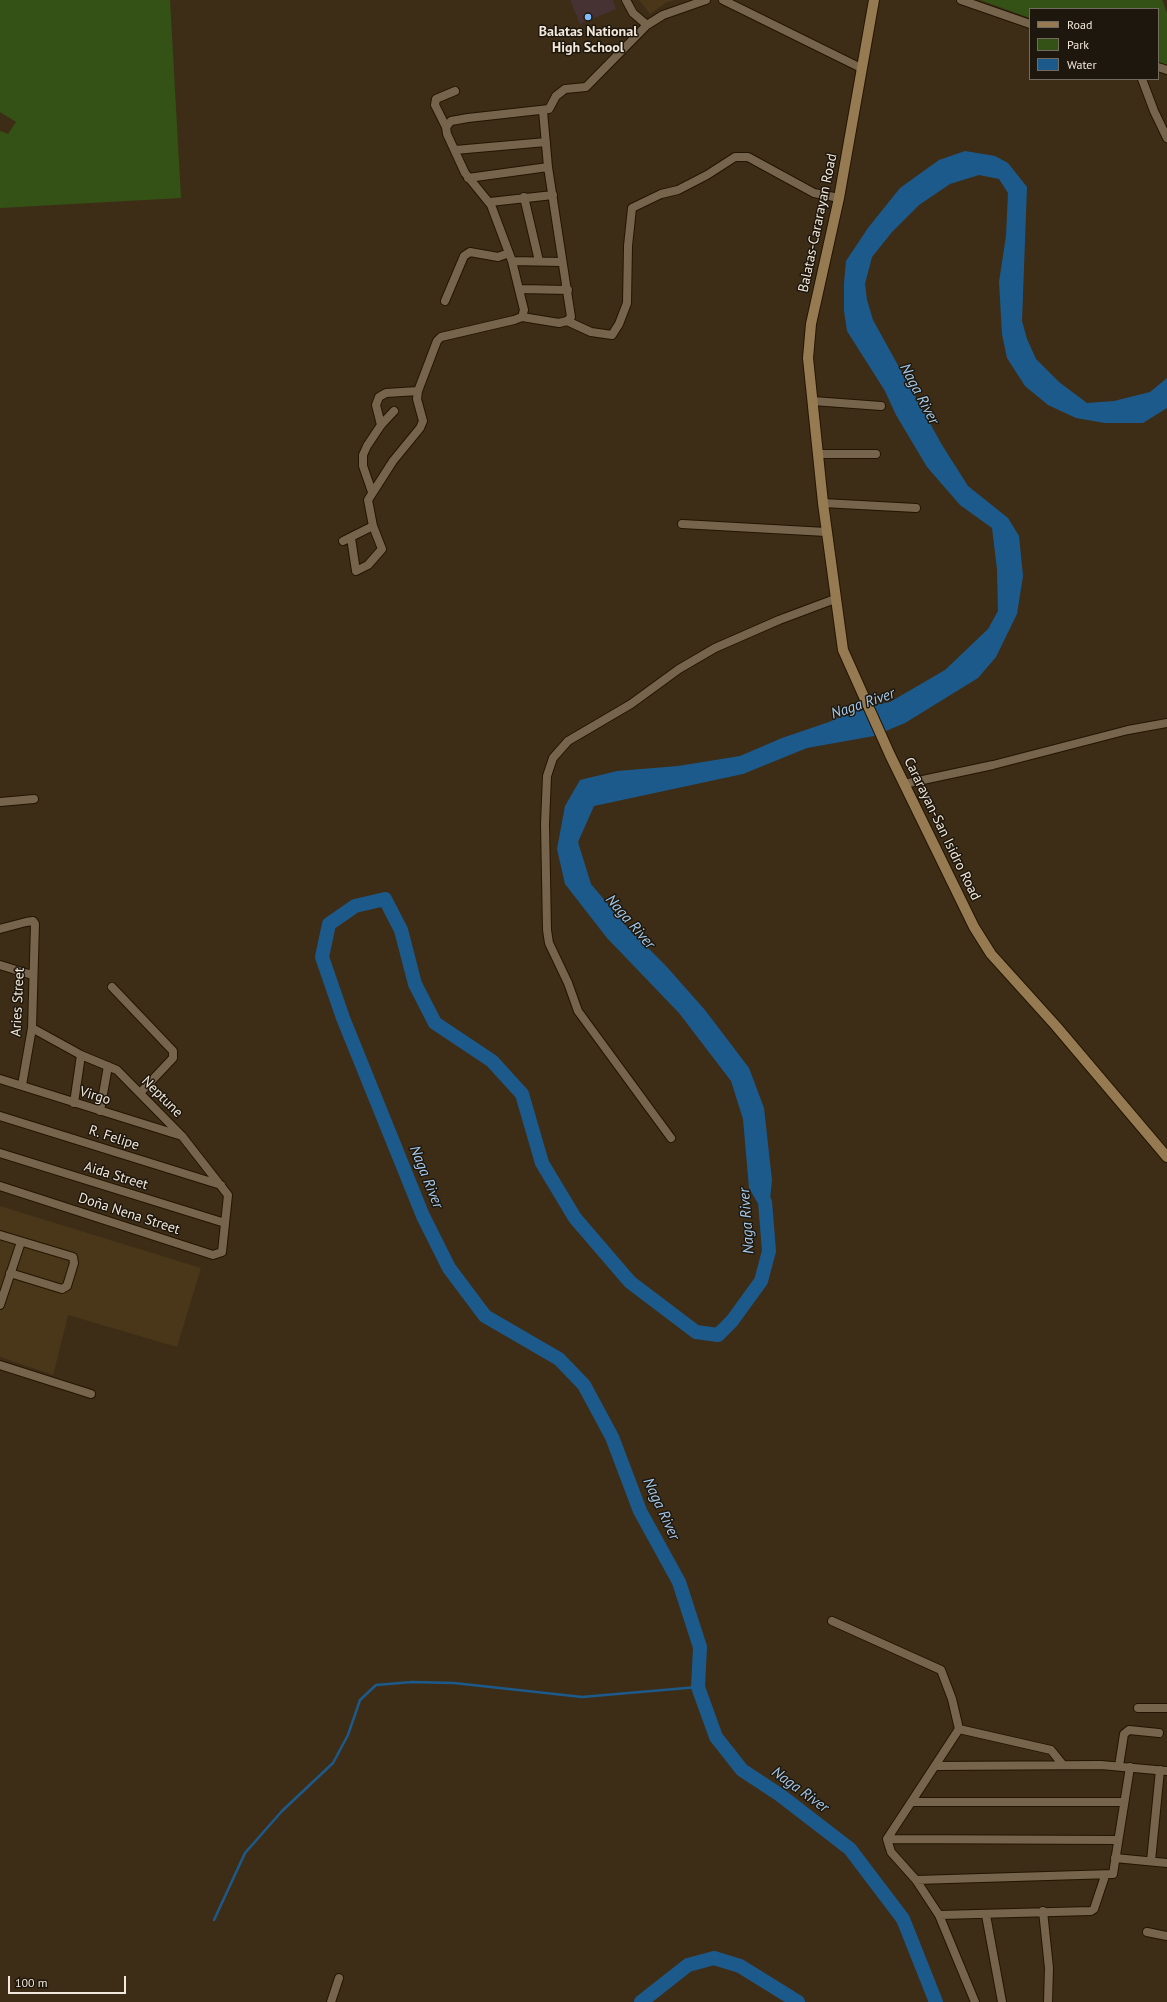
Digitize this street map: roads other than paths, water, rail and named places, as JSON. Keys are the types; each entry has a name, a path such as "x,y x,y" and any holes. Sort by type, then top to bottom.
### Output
{"main road":[{"name":"Balatas-Cararayan Road","path":"818,454 808,358 811,324 839,198 874,0"},
{"name":"Cararayan-San Isidro Road","path":"818,454 826,532 843,650 890,755 974,927 991,954 1056,1026 1167,1157"}],"street":[{"path":"626,0 633,13 647,25"},
{"path":"446,127 451,121 468,118 543,111 549,109 556,96 565,89 586,87 647,25 663,15 706,0"},
{"path":"723,0 861,68"},
{"path":"961,0 1029,24"},
{"path":"1142,80 1154,111 1167,138"},
{"path":"455,91 436,99 435,105 465,173 490,202 520,289 524,310 522,317"},
{"path":"373,526 347,540 356,572 368,565 382,549 373,526 368,500 393,461 420,428 423,421 417,399 418,391 437,341 441,336 522,317 559,323 567,321 571,317 548,167 543,111"},
{"path":"455,150 546,142"},
{"path":"567,321 591,332 612,335 619,324 627,303 628,246 632,208 661,194 678,190 707,175 735,157 748,157 814,193 839,198"},
{"path":"468,178 548,167"},
{"path":"490,202 524,197 553,195"},
{"path":"524,197 538,261"},
{"path":"445,302 464,256 470,252 498,257 562,262"},
{"path":"520,289 568,290"},
{"path":"381,425 376,405 379,397 386,393 418,391"},
{"path":"813,401 881,406"},
{"path":"372,492 363,466 363,455 366,446 381,425 394,411"},
{"path":"818,454 876,454"},
{"path":"823,503 916,508"},
{"path":"682,524 826,532"},
{"path":"671,1138 578,1011 549,943 547,930 545,824 547,776 553,758 568,741 631,704 679,669 715,648 779,620 835,599"},
{"path":"904,784 993,765 1128,730 1167,722"},
{"path":"0,802 34,799"},
{"name":"Aries Street","path":"0,929 32,921 35,924 32,975 32,1028 22,1085"},
{"path":"0,965 32,975"},
{"path":"112,987 173,1051 173,1058 140,1093"},
{"name":"Neptune","path":"32,1028 81,1055 117,1070 140,1093 182,1136 228,1195 225,1223"},
{"path":"74,1103 81,1055"},
{"path":"100,1111 108,1066"},
{"name":"Virgo","path":"0,1079 182,1136"},
{"name":"R. Felipe","path":"0,1116 221,1185"},
{"name":"Aida Street","path":"0,1153 225,1223"},
{"name":"Doña Nena Street","path":"0,1186 213,1255 222,1252 225,1223"},
{"path":"0,1236 73,1257 74,1263 67,1286 62,1288 10,1273"},
{"path":"0,1305 21,1242"},
{"path":"0,1365 91,1394"},
{"path":"832,1621 941,1670 952,1699 959,1729 888,1839 891,1852 916,1880 939,1915 974,2002"},
{"path":"1138,1708 1167,1708"},
{"path":"959,1729 1051,1750 1063,1765"},
{"path":"1119,1766 1124,1734 1130,1730 1159,1733"},
{"path":"935,1766 1119,1766 1163,1771 1151,1861"},
{"path":"916,1880 1105,1876 1113,1874 1123,1802 1130,1767"},
{"path":"912,1802 1123,1802"},
{"path":"888,1839 1118,1840"},
{"path":"1115,1858 1167,1863"},
{"path":"939,1915 986,1915 1043,1911 1091,1911 1094,1909 1105,1876"},
{"path":"1043,1911 1049,1968 1048,2002"},
{"path":"986,1915 1002,2002"},
{"path":"1147,1932 1167,1936"},
{"path":"331,2002 339,1978"}],"water":[{"path":"965,151 995,156 1008,163 1027,187 1022,321 1027,339 1036,359 1059,382 1087,403 1114,401 1150,392 1167,378 1167,408 1143,423 1105,423 1076,418 1048,405 1025,386 1007,358 1002,334 999,282 1006,236 1008,193 999,179 979,175 950,184 919,205 892,232 872,257 865,284 867,300 873,320 942,445 968,486 1008,518 1019,536 1023,576 1017,614 996,657 978,678 905,723 874,736 807,748 743,774 594,806 578,842 591,884 627,927 666,966 705,1010 749,1068 764,1108 772,1180 768,1221 749,1188 743,1119 731,1081 679,1013 607,938 565,884 557,849 565,806 580,780 617,771 678,766 740,756 782,738 829,722 859,708 890,702 945,670 988,629 998,611 997,569 992,528 960,505 927,467 896,415 885,391 847,331 844,311 846,261 868,228 900,188 939,160"}],"waterway":[{"name":"Naga River","path":"765,1202 769,1251 761,1281 732,1321 718,1335 696,1332 630,1282 575,1218 542,1163 522,1094 492,1061 435,1023 415,984 401,930 385,899 355,906 329,924 322,957 343,1018 423,1216 449,1268 485,1316 559,1359 584,1385 612,1437 640,1511 679,1582 700,1647 698,1687 716,1737 742,1770 780,1795 850,1849 903,1919 936,2002"},
{"path":"214,1920 245,1853 282,1811 333,1763 348,1735 360,1700 376,1685 412,1682 454,1683 582,1697 698,1687"},
{"name":"Naga River","path":"641,2002 688,1965 714,1958 740,1966 798,2002"}],"place":[{"name":"Balatas National High School","path":"588,17"}]}
